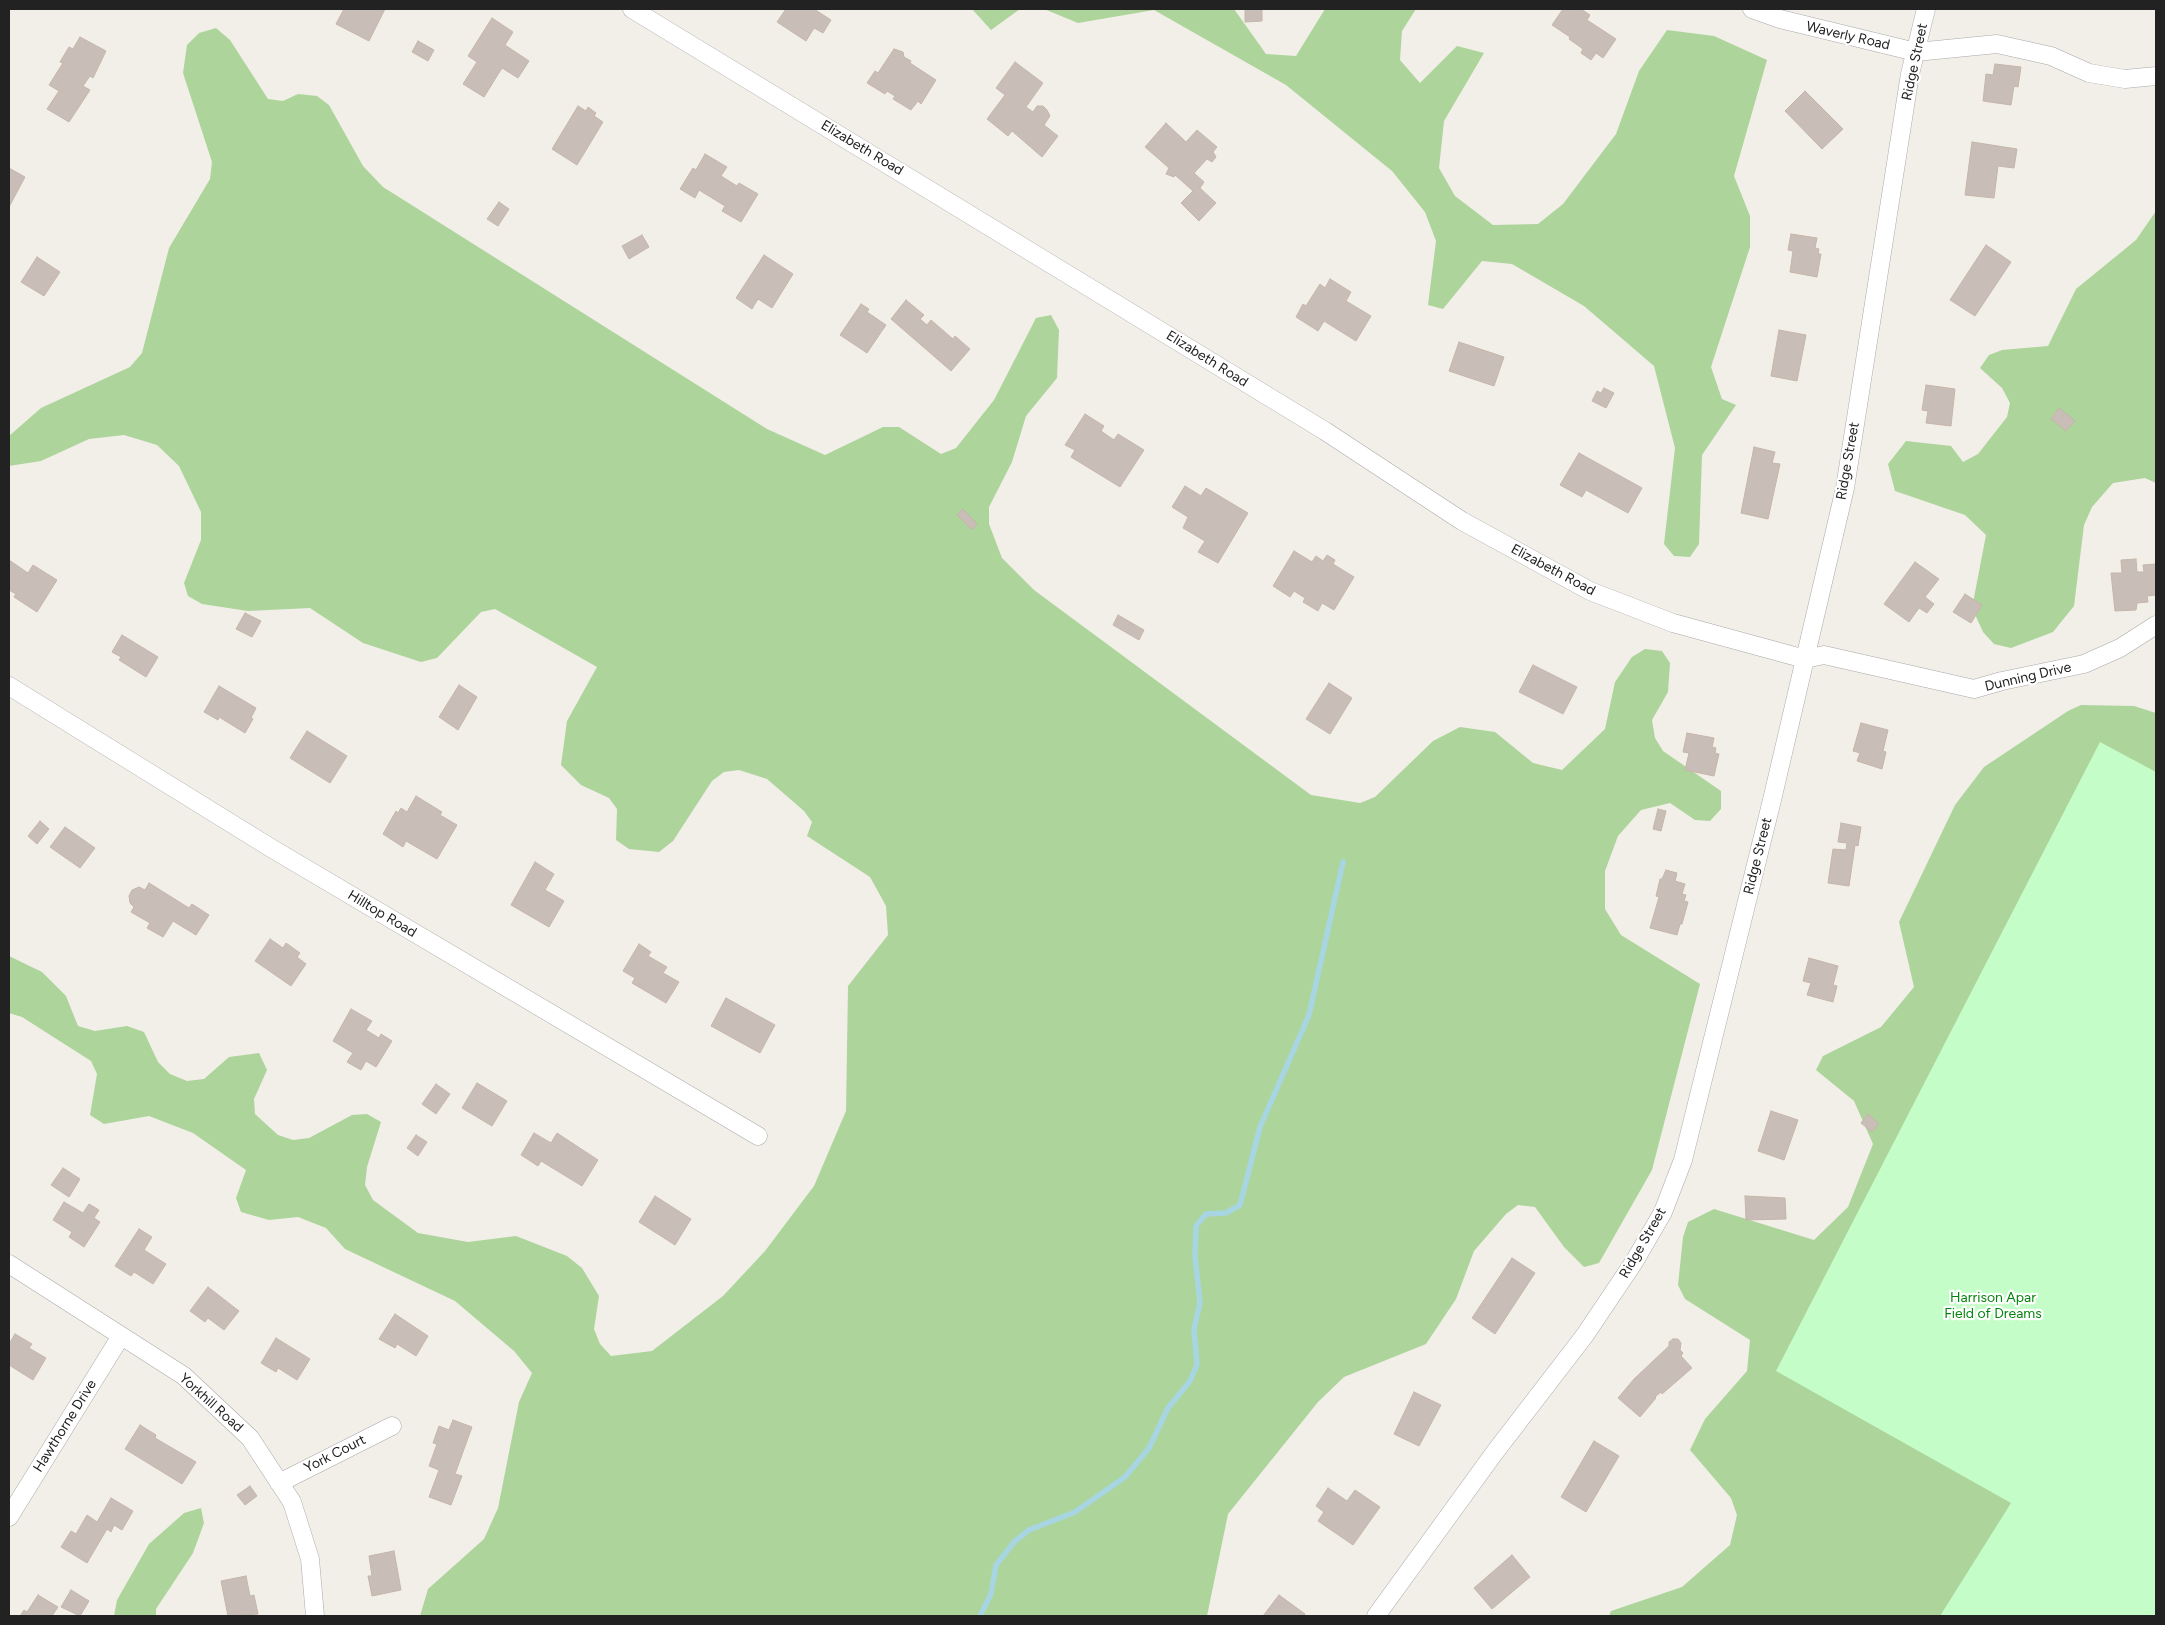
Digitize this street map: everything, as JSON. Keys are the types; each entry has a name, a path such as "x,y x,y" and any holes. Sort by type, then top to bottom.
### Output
{"street":[{"name":"Elizabeth Road","path":"632,9 1325,431 1467,524 1590,591 1673,623 1805,659"},
{"name":"Waverly Road","path":"1752,9 1780,19 1916,52 1997,44 2051,56 2089,73 2125,79 2156,76"},
{"name":"Ridge Street","path":"1376,1616 1495,1452 1585,1335 1634,1262 1662,1212 1683,1160 1768,819 1845,488 1910,74 1926,9"},
{"name":"Dunning Drive","path":"1805,659 1824,655 1974,689 2002,681 2084,664 2120,648 2156,625"},
{"name":"Hilltop Road","path":"9,686 270,848 758,1136"},
{"name":"Yorkhill Road","path":"9,1264 184,1376 250,1438 292,1502 310,1559 315,1616"},
{"name":"Hawthorne Drive","path":"9,1517 120,1336"},
{"name":"York Court","path":"279,1483 392,1426"}],"green space":[{"path":"972,9 1020,9 991,30"},
{"path":"1044,9 1234,9 1266,54 1296,56 1325,9 1416,9 1402,31 1400,60 1420,83 1457,46 1484,53 1444,121 1439,168 1455,196 1493,225 1538,224 1563,204 1616,134 1639,71 1667,30 1714,36 1767,60 1734,176 1750,216 1750,247 1711,367 1722,399 1736,405 1702,455 1699,544 1690,557 1674,556 1664,544 1675,448 1654,366 1584,306 1512,264 1482,261 1443,309 1428,305 1436,241 1425,212 1392,171 1286,85 1154,10 1078,23"},
{"path":"216,28 230,40 268,99 283,101 298,94 317,96 329,105 363,166 383,187 767,429 825,455 883,427 899,427 941,454 956,448 994,400 1036,318 1051,315 1059,330 1057,378 1026,416 1012,462 989,507 989,524 1002,558 1034,590 1311,795 1360,803 1375,797 1433,741 1460,727 1495,732 1533,763 1562,770 1605,729 1615,682 1632,657 1645,649 1662,651 1670,663 1668,692 1652,720 1655,738 1663,751 1721,791 1721,809 1710,821 1695,820 1670,803 1641,810 1618,836 1605,871 1605,909 1621,935 1700,984 1652,1170 1599,1263 1584,1267 1564,1247 1535,1207 1518,1205 1506,1214 1474,1251 1456,1299 1426,1344 1344,1377 1318,1402 1228,1514 1207,1616 420,1616 428,1589 484,1539 498,1508 519,1402 532,1373 514,1351 455,1301 345,1249 326,1228 298,1217 269,1220 241,1212 236,1198 246,1170 193,1133 149,1116 104,1124 90,1115 97,1074 91,1061 22,1017 9,1013 9,956 42,972 66,996 78,1026 95,1031 127,1026 144,1032 158,1062 170,1074 187,1081 204,1079 229,1057 259,1053 267,1070 254,1099 255,1114 278,1135 293,1140 309,1138 352,1115 367,1114 381,1122 367,1167 365,1185 373,1200 418,1233 468,1242 516,1236 567,1256 582,1268 599,1296 594,1329 600,1344 611,1356 652,1351 723,1296 765,1251 814,1186 846,1111 848,986 888,935 886,906 870,877 807,836 812,822 804,811 767,779 739,770 724,772 712,781 673,841 659,852 629,849 616,840 617,809 609,798 581,785 561,765 567,721 597,667 495,609 481,612 437,658 421,662 363,643 310,608 248,611 202,604 188,596 184,583 201,540 201,512 179,466 157,445 124,435 89,439 41,461 9,466 9,436 41,408 130,367 142,353 169,248 210,179 212,162 183,73 187,45 199,33"},
{"path":"2156,211 2156,483 2145,478 2113,483 2092,507 2084,525 2074,606 2053,632 2011,648 1994,644 1983,632 1972,608 1986,535 1965,515 1895,491 1888,464 1906,441 1951,446 1963,462 1978,454 2007,417 2010,403 2002,388 1980,368 1989,355 2002,350 2048,346 2076,289 2136,240"},
{"name":"Harrison Apar Field of Dreams","path":"2081,705 2134,706 2156,713 2156,1616 1609,1616 1611,1611 1682,1587 1730,1545 1737,1515 1731,1498 1690,1450 1705,1419 1747,1371 1750,1340 1685,1299 1678,1285 1683,1237 1688,1222 1714,1209 1814,1240 1848,1207 1873,1144 1854,1101 1816,1070 1823,1056 1881,1027 1914,987 1899,922 1955,805 1984,767 2068,711"},
{"name":"Harrison Apar Field of Dreams","path":"2100,742 2156,772 2156,1616 1940,1616 2011,1503 1776,1371"},
{"path":"201,1508 204,1523 193,1553 156,1609 156,1616 114,1616 117,1600 149,1544 184,1513"}],"building":[{"path":"344,9 385,9 369,41 336,24"},
{"path":"786,9 814,9 831,20 823,33 814,28 806,41 777,22"},
{"path":"1245,9 1262,9 1262,21 1245,22"},
{"path":"1563,9 1581,9 1590,15 1587,20 1616,39 1603,58 1596,53 1591,60 1581,53 1583,49 1569,39 1570,37 1552,25"},
{"path":"492,18 513,32 505,45 529,61 518,78 502,68 484,97 463,84 477,62 468,56"},
{"path":"80,37 106,51 93,78 90,76 83,86 90,90 69,122 47,109 59,91 49,85 63,63 60,62 69,47 73,49"},
{"path":"418,41 434,50 428,61 412,52"},
{"path":"894,49 903,52 904,57 911,61 910,63 936,80 921,104 918,101 911,110 893,99 895,96 887,91 885,94 867,83 875,71 878,73"},
{"path":"1015,62 1043,83 1026,107 1033,112 1037,106 1043,106 1050,116 1044,125 1058,136 1042,157 1012,131 1008,136 987,119 1005,95 996,88"},
{"path":"1995,64 2021,67 2018,87 2014,86 2011,105 1983,101 1986,74 1993,75"},
{"path":"1805,91 1843,129 1822,149 1785,111"},
{"path":"578,106 586,111 588,107 596,113 594,116 603,122 577,165 552,149"},
{"path":"1166,123 1186,142 1197,130 1217,147 1213,152 1216,157 1212,162 1207,159 1194,173 1204,182 1200,188 1216,203 1199,221 1181,203 1193,191 1175,175 1174,177 1166,174 1169,168 1145,147"},
{"path":"1972,142 2017,149 2014,168 1998,166 1994,198 1965,195"},
{"path":"705,154 727,167 721,176 737,186 739,183 758,194 741,222 722,211 725,206 699,190 695,198 680,189 693,168 696,170"},
{"path":"9,168 25,177 9,207"},
{"path":"499,202 509,209 498,226 487,219"},
{"path":"1791,234 1817,238 1815,248 1819,249 1818,254 1821,254 1817,277 1790,272 1793,251 1788,250"},
{"path":"642,235 649,247 629,259 622,246"},
{"path":"1986,245 2011,262 1975,316 1950,300"},
{"path":"764,255 793,274 772,308 758,299 752,309 736,298"},
{"path":"37,257 60,272 44,296 21,282"},
{"path":"1330,279 1351,292 1346,301 1371,316 1356,341 1324,321 1318,331 1296,317 1303,304 1306,306 1320,284 1325,288"},
{"path":"906,300 924,315 920,319 927,325 931,320 953,339 955,336 970,349 951,371 891,319"},
{"path":"861,304 869,309 867,312 886,325 867,353 840,335"},
{"path":"1779,330 1806,335 1797,381 1771,376"},
{"path":"1459,342 1504,357 1494,386 1449,371"},
{"path":"1926,385 1955,389 1951,426 1926,423 1928,411 1922,410"},
{"path":"1604,388 1614,393 1606,408 1592,401 1597,391 1601,393"},
{"path":"2059,408 2075,421 2066,431 2051,419"},
{"path":"1085,414 1104,426 1101,431 1114,440 1118,434 1144,450 1120,487 1071,457 1075,450 1065,445"},
{"path":"1754,447 1775,452 1772,463 1780,464 1768,519 1741,513"},
{"path":"1579,453 1642,488 1628,513 1586,490 1582,497 1560,485"},
{"path":"1185,486 1201,496 1206,488 1248,513 1218,563 1198,552 1205,541 1183,528 1188,517 1172,507"},
{"path":"963,509 977,524 972,530 957,515"},
{"path":"1294,551 1312,562 1316,556 1323,561 1327,555 1335,560 1333,564 1354,577 1334,610 1322,603 1318,611 1303,602 1305,598 1294,591 1290,597 1273,586"},
{"path":"2136,559 2137,572 2144,572 2143,565 2156,564 2156,595 2147,596 2148,602 2137,603 2136,610 2115,611 2111,573 2122,573 2121,560"},
{"path":"9,560 28,573 33,565 57,580 37,612 14,597 16,594 9,590"},
{"path":"1915,562 1939,579 1925,597 1934,604 1927,613 1919,608 1909,622 1884,604"},
{"path":"1965,594 1982,605 1971,623 1953,612"},
{"path":"245,613 261,621 252,637 236,629"},
{"path":"1118,615 1144,630 1139,640 1113,625"},
{"path":"122,635 158,657 146,677 119,660 121,657 112,652"},
{"path":"1533,665 1577,687 1563,714 1519,692"},
{"path":"1329,683 1352,698 1330,734 1306,719"},
{"path":"459,685 477,697 458,730 439,717"},
{"path":"219,686 256,708 251,718 253,719 245,733 219,717 218,720 204,712"},
{"path":"1861,723 1888,730 1883,751 1886,752 1882,769 1857,761 1860,753 1853,751"},
{"path":"307,731 347,756 330,783 290,758"},
{"path":"1687,733 1714,738 1712,747 1716,748 1715,753 1719,754 1714,776 1685,770 1689,753 1683,752"},
{"path":"416,796 442,812 440,815 457,825 437,859 406,841 403,847 383,834 396,811 398,813 401,808 407,812"},
{"path":"1658,809 1666,811 1661,831 1653,829"},
{"path":"40,821 49,829 37,844 28,836"},
{"path":"1841,823 1861,827 1858,846 1855,845 1849,886 1828,883 1833,849 1846,850 1847,843 1838,842"},
{"path":"65,827 95,848 80,868 50,847"},
{"path":"535,862 554,874 545,890 564,901 549,927 511,905"},
{"path":"1666,870 1677,873 1675,881 1685,884 1682,894 1686,895 1684,901 1688,902 1677,935 1650,928 1659,897 1656,896 1660,879 1662,879"},
{"path":"149,883 189,908 192,904 209,915 196,935 173,921 163,937 147,928 150,923 131,912 134,907 130,903 129,896 132,890 139,887 145,890"},
{"path":"270,939 283,948 286,943 300,953 297,957 306,964 291,986 255,961"},
{"path":"639,944 651,952 648,956 667,967 663,973 679,982 666,1003 632,983 635,978 623,971"},
{"path":"1809,958 1838,966 1833,985 1837,986 1833,1002 1807,995 1811,983 1803,981"},
{"path":"726,998 775,1025 760,1053 711,1026"},
{"path":"351,1009 372,1021 366,1030 379,1038 381,1034 392,1041 376,1067 366,1061 361,1070 347,1062 353,1053 333,1041"},
{"path":"477,1083 507,1101 492,1126 462,1108"},
{"path":"436,1084 450,1094 436,1114 422,1104"},
{"path":"1771,1111 1798,1120 1784,1160 1758,1151"},
{"path":"1868,1114 1879,1124 1872,1132 1861,1123"},
{"path":"534,1133 551,1143 557,1133 598,1160 582,1186 541,1161 538,1166 521,1155"},
{"path":"416,1135 427,1142 418,1156 407,1148"},
{"path":"63,1168 80,1179 69,1197 51,1185"},
{"path":"655,1196 691,1219 675,1245 639,1222"},
{"path":"1745,1196 1785,1198 1786,1219 1746,1220"},
{"path":"64,1202 83,1213 89,1204 99,1210 94,1218 100,1222 84,1247 69,1237 72,1232 53,1220"},
{"path":"139,1229 152,1237 144,1250 166,1264 153,1284 134,1272 131,1276 115,1266"},
{"path":"1512,1258 1535,1273 1495,1334 1472,1318"},
{"path":"208,1287 239,1311 224,1330 208,1318 205,1322 190,1311"},
{"path":"395,1314 428,1336 416,1356 397,1344 395,1348 379,1339"},
{"path":"15,1334 32,1344 29,1348 46,1358 33,1380 9,1365 9,1344"},
{"path":"276,1338 310,1359 297,1380 278,1368 276,1372 261,1363"},
{"path":"1673,1339 1678,1339 1681,1343 1680,1350 1683,1353 1681,1356 1692,1368 1662,1394 1661,1392 1655,1397 1640,1417 1618,1398 1634,1379 1669,1346 1669,1342"},
{"path":"1414,1392 1441,1405 1419,1446 1394,1434"},
{"path":"453,1420 472,1427 455,1474 462,1476 451,1505 429,1497 439,1470 429,1466 437,1444 433,1443 439,1426 449,1430"},
{"path":"140,1425 156,1435 155,1438 196,1462 182,1484 125,1449"},
{"path":"1594,1441 1619,1456 1586,1512 1561,1497"},
{"path":"250,1486 257,1496 245,1505 237,1495"},
{"path":"1328,1488 1347,1501 1355,1490 1380,1507 1353,1545 1318,1521 1324,1512 1316,1506"},
{"path":"111,1498 133,1511 122,1530 114,1525 111,1532 107,1529 87,1563 61,1547 71,1531 76,1534 87,1515 97,1522"},
{"path":"394,1551 401,1590 372,1596 368,1576 372,1576 369,1556"},
{"path":"1512,1555 1530,1577 1492,1609 1474,1588"},
{"path":"246,1576 250,1596 254,1595 258,1614 228,1616 221,1581"},
{"path":"71,1590 89,1601 80,1616 61,1607"},
{"path":"38,1595 58,1607 52,1616 20,1616 24,1610 27,1612"},
{"path":"1279,1595 1305,1614 1303,1616 1263,1616"}],"waterway":[{"path":"980,1616 991,1594 996,1565 1015,1541 1029,1530 1075,1512 1125,1477 1149,1448 1168,1408 1190,1381 1197,1365 1194,1329 1200,1303 1195,1256 1196,1226 1206,1214 1226,1213 1240,1205 1260,1127 1309,1015 1343,862"}]}
